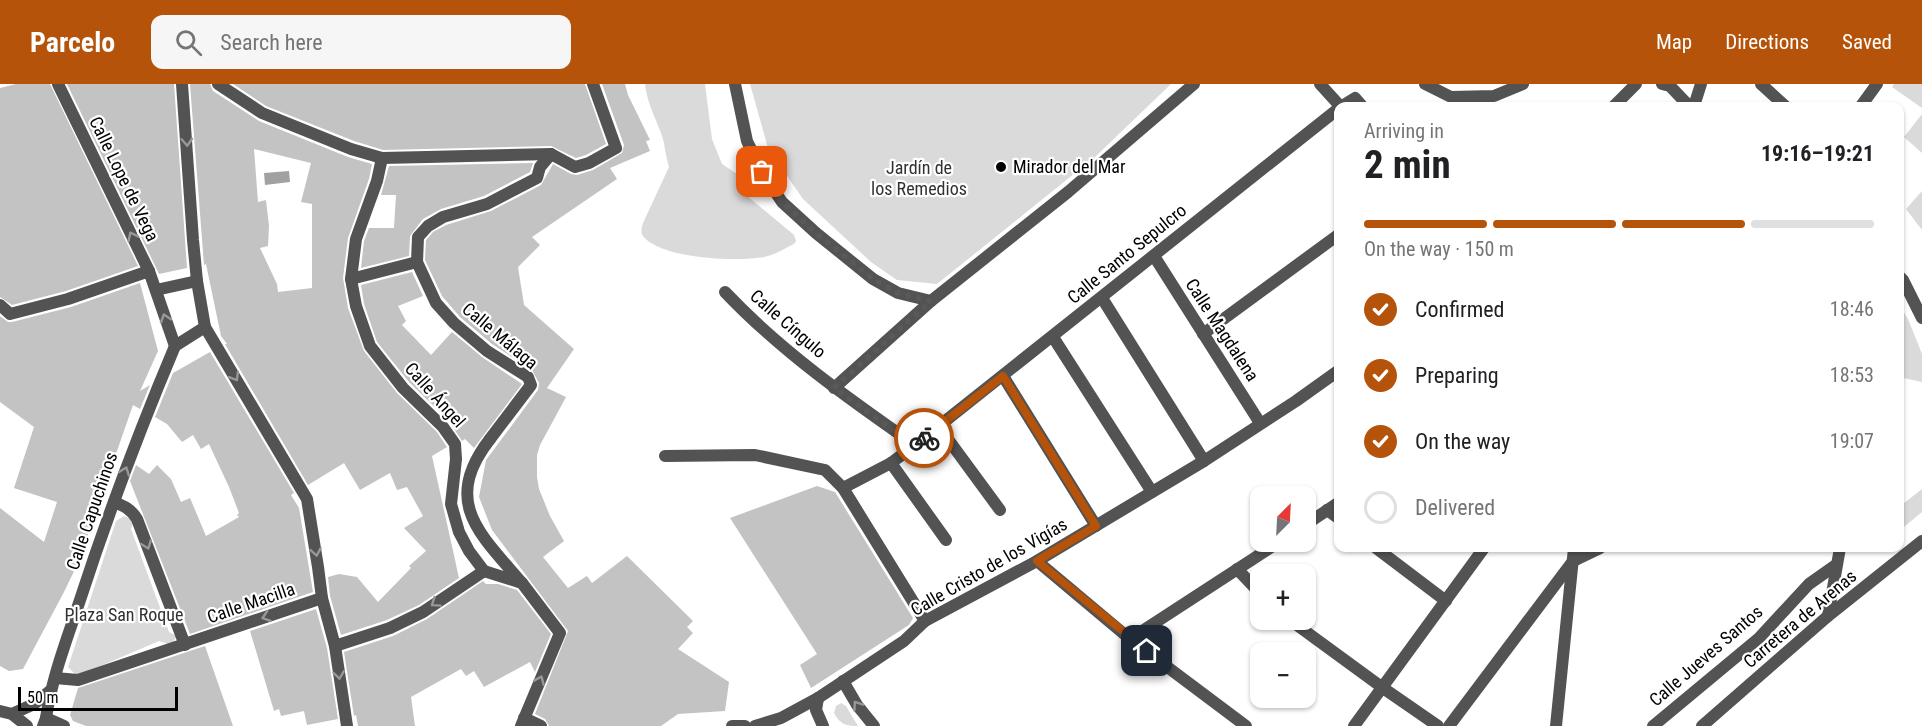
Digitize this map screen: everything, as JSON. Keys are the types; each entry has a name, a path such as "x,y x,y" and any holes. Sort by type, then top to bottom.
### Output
{"street":[{"name":"Calle Lope de Vega","path":"58,84 149,271 175,346"},
{"path":"182,84 197,281 205,327 306,499 321,597 335,646 346,726"},
{"path":"218,84 262,113 351,149 382,158 551,154 575,167 589,163 616,148 593,84"},
{"path":"735,84 747,141 762,172 782,202 873,279 898,293 931,301"},
{"path":"834,388 931,301 1068,192 1194,84"},
{"path":"1320,84 1335,102"},
{"path":"1431,86 1451,97 1494,96 1523,84"},
{"path":"1618,102 1636,84"},
{"path":"1662,84 1670,86 1685,102"},
{"path":"1695,102 1701,84"},
{"path":"1761,84 1781,102"},
{"path":"1864,102 1877,84"},
{"path":"1488,102 1494,96"},
{"name":"Calle Santo Sepulcro","path":"843,488 891,463 915,446 1334,113"},
{"path":"351,279 417,262 418,237 428,226 443,217 487,204 537,178 540,167 551,154"},
{"name":"Calle Ángel","path":"382,158 377,181 356,239 351,279 356,306 370,346 403,388 443,427 455,444 456,459 451,504 459,532 469,551 484,571"},
{"path":"1203,334 1334,238"},
{"name":"Calle Magdalena","path":"1154,256 1260,423"},
{"name":"Calle Málaga","path":"417,262 436,303 454,323 487,351 528,377 531,386 480,452 469,477 466,499 471,516 488,543 522,583"},
{"path":"0,305 10,314 68,298 149,271"},
{"path":"156,290 197,281"},
{"path":"1904,282 1922,318"},
{"name":"Calle Cíngulo","path":"725,292 747,316 834,388 915,446"},
{"path":"1102,297 1203,461"},
{"path":"175,346 205,327"},
{"path":"1053,337 1152,492"},
{"name":"Calle Capuchinos","path":"45,722 50,691 98,546 142,425 175,346"},
{"name":"Calle Cristo de los Vigías","path":"755,726 781,718 818,698 904,641 925,621 1037,561 1096,526 1203,461 1334,374"},
{"path":"1003,376 1096,526"},
{"path":"939,427 1000,510"},
{"path":"665,456 755,455 825,470 843,488 925,621"},
{"path":"891,463 946,540"},
{"path":"114,502 125,506 137,519 185,645"},
{"path":"1316,518 1333,507"},
{"name":"Carretera de Arenas","path":"1702,726 1828,616 1922,541"},
{"path":"1130,639 1263,552"},
{"path":"1381,552 1446,601"},
{"path":"1354,726 1481,552"},
{"path":"1556,726 1574,552"},
{"path":"1449,726 1573,561 1592,552"},
{"path":"1828,616 1839,552"},
{"path":"1037,561 1130,639 1246,726"},
{"name":"Calle Jueves Santos","path":"1653,726 1759,638 1809,584 1836,565"},
{"path":"1237,569 1250,583"},
{"path":"335,646 390,628 423,612 484,571 522,583 560,633 522,722 541,726"},
{"name":"Calle Macilla","path":"55,678 78,680 321,597"},
{"path":"1304,630 1438,726"},
{"path":"843,681 857,705 874,726"},
{"path":"6,712 34,704 50,691"},
{"path":"818,698 816,710 823,726"},
{"path":"6,712 27,726"},
{"path":"45,722 64,726"},
{"path":"732,726 745,726"}],"green space":[{"path":"645,84 705,84 712,139 722,164 746,180 740,190 794,235 796,241 794,244 764,257 719,259 666,250 652,244 643,236 641,231 643,223 669,167 663,139"},
{"name":"Jardín de los Remedios","path":"750,84 1171,84 1095,157 937,284 897,280 871,262 803,199 768,148"},
{"path":"1894,84 1922,84 1922,108 1892,87"},
{"path":"1922,114 1922,153 1904,137"},
{"path":"1922,191 1922,230 1906,209"},
{"path":"1904,313 1922,354 1922,382 1904,378"},
{"path":"1922,489 1922,512 1904,527 1904,503"},
{"name":"Plaza San Roque","path":"124,516 134,520 131,529 169,632 177,636 171,645 159,641 77,676 68,667 116,521"},
{"path":"841,703 846,706 858,726 843,724 836,717 834,713 836,706"}],"shaded area":[{"path":"289,171 290,182 265,185 264,173"}],"building":[{"path":"16,84 50,84 138,266 66,291 12,305 0,297 0,88"},
{"path":"67,84 174,84 187,268 159,274"},
{"path":"190,84 210,84 213,91 259,121 348,157 372,164 348,238 343,278 348,308 364,351 397,393 437,432 447,447 432,456 459,578 419,605 387,620 341,635 330,596 328,577 339,574 357,577 378,602 411,568 409,566 426,551 404,528 423,516 407,487 397,490 390,473 360,490 344,463 308,485 221,336 206,264 204,265","holes":["254,149 311,163 301,202 312,204 312,288 278,292 277,284 260,248 268,246 269,226 266,200 258,202"]},
{"path":"233,84 585,84 606,144 576,158 551,146 383,150 266,106"},
{"path":"602,84 625,84 650,140 646,141 650,151 610,168 617,179 532,237 540,245 518,267 524,305 574,349 547,388 566,397 537,455 539,489 564,541 543,557 568,588 587,576 592,583 627,556 693,621 687,627 693,633 678,649 729,682 725,711 678,714 661,726 549,726 545,719 535,714 568,631 492,530 479,497 486,460 538,390 539,383 532,370 492,344 460,317 442,296 425,260 426,240 433,232 446,225 491,211 541,185 553,164 577,175 593,170 622,153 624,145"},
{"path":"533,163 530,172 484,196 441,209 423,219 410,236 409,256 361,268 364,241 369,228 394,228 396,195 381,195 389,166"},
{"path":"412,272 423,296 398,306 406,321 402,325 431,355 452,332 482,357 522,384 474,448 465,439 462,441 449,421 409,382 377,342 364,304 361,285"},
{"path":"140,283 158,351 140,391 150,385 140,409 133,405 78,563 64,592 23,669 9,671 0,666 0,508 44,542 57,502 14,488 34,427 0,402 0,316 12,322 71,307"},
{"path":"210,352 294,493 291,495 299,508 313,592 190,634 130,481 136,465 149,474 157,465 171,479 181,502 190,498 206,536 239,517 229,487 209,444 201,449 193,435 182,442 167,424 155,417 173,373"},
{"path":"817,486 835,492 913,618 909,625 811,688 800,665 817,654 730,518"},
{"path":"483,581 486,584 498,584 517,590 551,634 535,672 530,662 484,687 474,671 466,676 461,669 411,697 415,726 358,726 356,715 354,716 344,652 393,636 427,619"},
{"path":"316,609 327,648 338,719 307,725 304,711 281,716 279,709 274,711 250,631"},
{"path":"205,646 233,726 86,726 73,721 70,715 78,688"}],"way so far":[{"path":"762,172 782,202 873,279 898,293 931,301 834,388 915,446 924,438"}],"place":[{"name":"Mirador del Mar","path":"1001,167"}],"route":[{"path":"924,438 1003,376 1096,526 1037,561 1147,651"}]}
